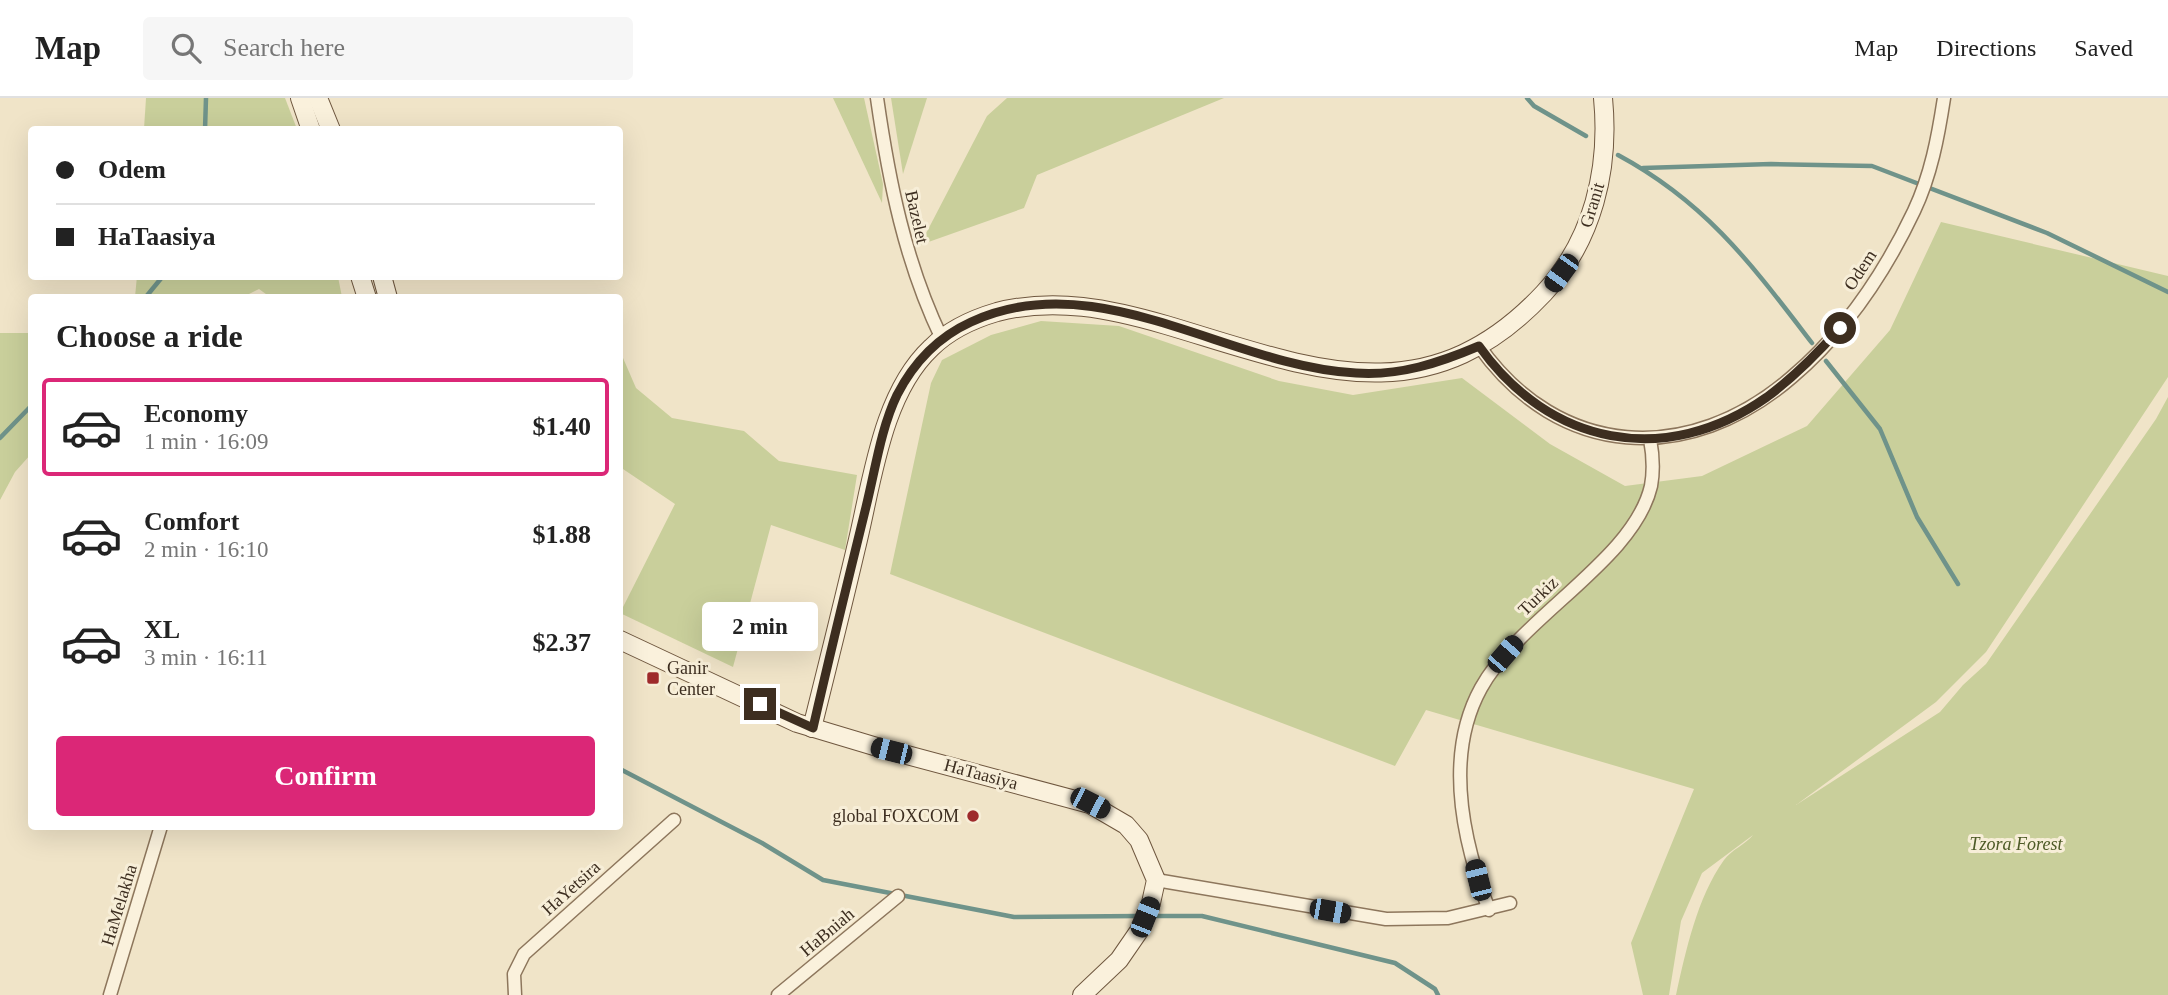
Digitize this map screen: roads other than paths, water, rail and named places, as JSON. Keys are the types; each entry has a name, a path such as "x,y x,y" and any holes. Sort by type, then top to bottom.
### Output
{"street":[{"path":"300,98 310,126"},
{"path":"318,98 329,126"},
{"name":"Bazelet","path":"877,98 901,232 923,299 942,339"},
{"name":"Granit","path":"813,728 877,461 896,398 912,369 942,339 983,316 1013,308 1076,305 1140,317 1307,366 1354,373 1414,369 1479,346 1532,306 1552,284 1582,237 1592,212 1604,161 1603,98"},
{"name":"Odem","path":"1479,346 1510,384 1547,412 1587,431 1608,436 1650,439 1704,428 1755,404 1792,378 1840,328 1881,271 1915,211 1930,169 1944,98"},
{"name":"Turkiz","path":"1489,910 1470,850 1461,792 1463,739 1470,714 1480,689 1508,650 1613,549 1636,520 1647,499 1653,476 1650,439"},
{"name":"HaTaasiya","path":"623,641 699,679 813,728 1090,803 1126,825 1139,839 1156,880"},
{"name":"HaYetsira","path":"515,995 514,974 524,954 674,820"},
{"name":"HaMelakha","path":"110,995 160,830"},
{"path":"1082,995 1119,960 1139,932 1151,903 1156,880 1378,919 1433,920 1489,910 1510,903"},
{"name":"HaBniah","path":"778,995 898,896"}],"waterway":[{"path":"205,126 206,98"},
{"path":"1527,98 1534,106 1586,136"},
{"path":"1618,155 1649,174 1703,215 1748,262 1812,343"},
{"path":"1643,168 1771,164 1872,166 2047,233 2168,292"},
{"path":"148,294 160,280"},
{"path":"1826,361 1880,429 1917,517 1958,584"},
{"path":"0,438 28,409"},
{"path":"623,771 762,843 823,880 1014,917 1139,916"},
{"path":"1151,916 1202,916 1395,963 1435,989 1438,995"}],"place":[{"name":"Ganir Center","path":"653,678"},
{"name":"global FOXCOM","path":"973,816"}],"park label":[{"name":"Tzora Forest","path":"2016,844"}]}
